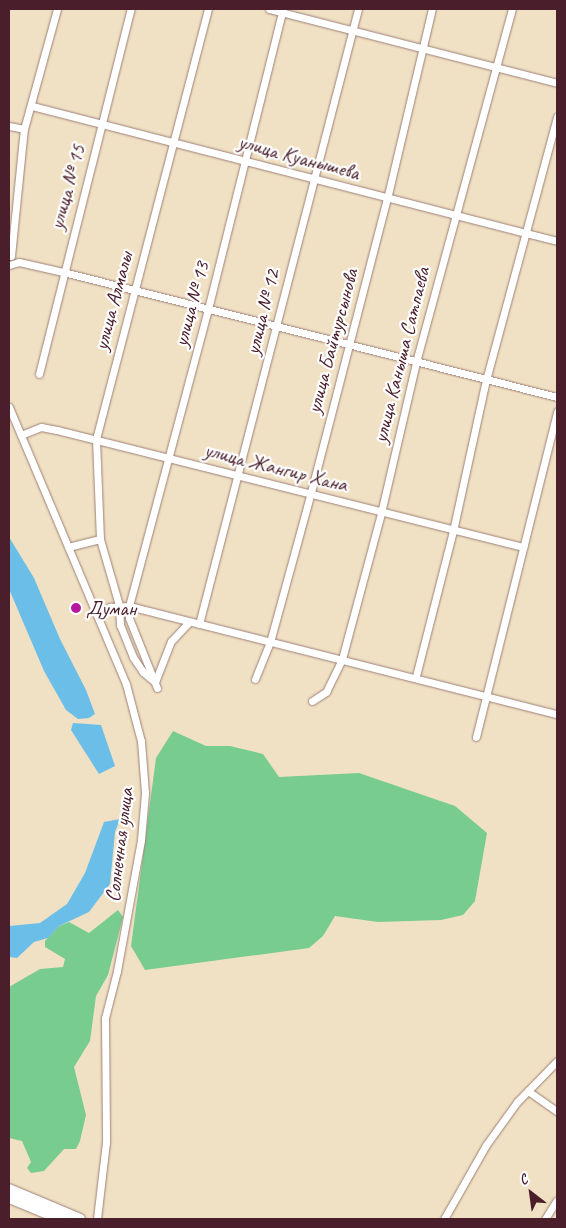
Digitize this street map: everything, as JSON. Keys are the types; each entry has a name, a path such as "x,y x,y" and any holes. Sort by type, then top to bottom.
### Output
{"highway":[{"path":"9,1190 80,1219"},
{"path":"9,1198 60,1219"}],"street":[{"path":"10,256 24,129 32,106 57,9"},
{"name":"улица № 15","path":"38,374 131,9"},
{"name":"улица Алмалы","path":"156,685 133,658 120,625 120,605 100,539 96,439 208,9"},
{"path":"269,9 283,10 352,30 557,83"},
{"name":"улица № 12","path":"199,624 278,326 358,9"},
{"name":"улица Байтурсынова","path":"255,679 270,642 311,492 387,199 432,9"},
{"name":"улица Каныша Сатпаева","path":"312,701 326,692 342,659 381,513 416,362 494,67 512,9"},
{"name":"улица № 13","path":"129,606 166,458 208,309 283,10"},
{"name":"улица Куанышева","path":"32,106 315,178 387,199 527,232 557,241"},
{"path":"416,676 453,531 486,380 557,116"},
{"path":"9,126 24,129"},
{"path":"9,264 19,262 63,272 557,397"},
{"name":"Солнечная улица","path":"9,406 126,684 140,733 145,793 141,840 130,906 105,1018 106,1142 97,1219"},
{"path":"476,737 484,697 524,547 557,411"},
{"name":"улица Жангир Хана","path":"21,435 41,427 96,439 238,477 311,492 381,513 524,547"},
{"path":"68,547 100,539"},
{"path":"96,614 120,605 129,606 270,642 416,676 484,697 557,714"},
{"path":"129,606 129,618 156,685"},
{"path":"156,685 171,641 189,622"},
{"path":"445,1219 486,1145 528,1091 557,1061"},
{"path":"528,1091 557,1111"},
{"path":"545,1219 557,1200"}],"green space":[{"path":"173,731 206,746 230,746 263,754 279,777 359,773 455,806 487,833 475,901 463,915 441,920 378,922 335,916 323,936 309,948 145,970 131,946 156,758"},
{"path":"118,910 123,917 108,975 96,996 90,1041 74,1067 86,1115 80,1141 76,1149 64,1149 44,1171 31,1173 27,1168 31,1162 22,1141 9,1138 9,987 40,969 63,967 65,959 45,947 45,941 59,926 69,922 89,933"}],"water":[{"path":"9,537 34,578 60,639 86,690 95,714 89,718 78,719 66,710 44,671 9,589"},
{"path":"73,723 101,725 115,766 99,774 71,730"},
{"path":"120,819 115,832 110,884 89,912 59,926 48,938 34,942 17,958 9,957 9,926 40,923 67,904 85,873 104,822"}],"place":[{"name":"Думан","path":"76,608"}]}
